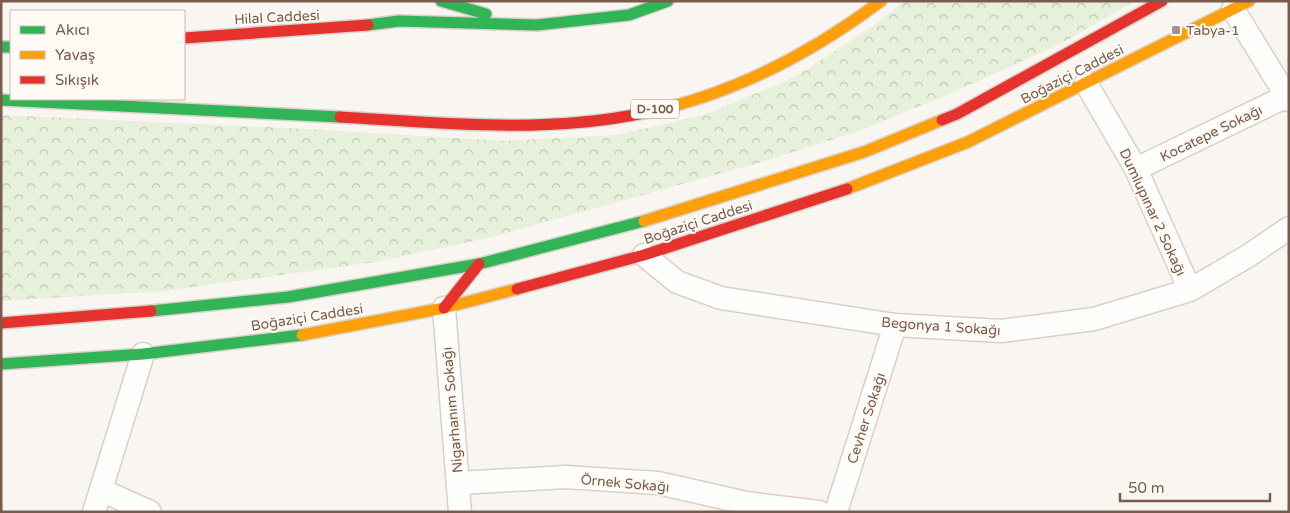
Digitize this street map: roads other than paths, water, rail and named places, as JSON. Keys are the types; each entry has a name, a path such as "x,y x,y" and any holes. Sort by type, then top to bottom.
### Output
{"main road":[{"path":"441,1 465,10 537,25"},
{"name":"Hilal Caddesi","path":"185,38 348,28 363,24 399,21 537,25 629,15 668,1"},
{"name":"D-100","path":"1,100 437,122 534,124 586,122 688,102 749,82 815,46 881,1"},
{"path":"1,323 213,306 288,297 479,264 674,213 864,152 957,114 1162,1"},
{"name":"Boğaziçi Caddesi","path":"1,364 143,354 288,338 444,308 644,255 868,182 968,142 1241,5"},
{"path":"363,24 382,11"},
{"path":"444,308 479,264"}],"street":[{"path":"1241,5 1288,98"},
{"name":"Dumlupınar 2 Sokağı","path":"1086,83 1136,169 1190,290"},
{"name":"Kocatepe Sokağı","path":"1136,169 1288,98"},
{"name":"Begonya 1 Sokağı","path":"644,255 677,282 721,298 895,325 1001,331 1094,320 1190,290 1248,256 1289,228"},
{"name":"Nigarhanım Sokağı","path":"444,308 460,512"},
{"name":"Cevher Sokağı","path":"836,512 895,325"},
{"path":"94,512 143,354"},
{"name":"Örnek Sokağı","path":"458,483 566,478 658,484 746,504 820,512"},
{"path":"101,490 150,512"}],"place":[{"name":"Tabya-1","path":"1176,30"}]}
